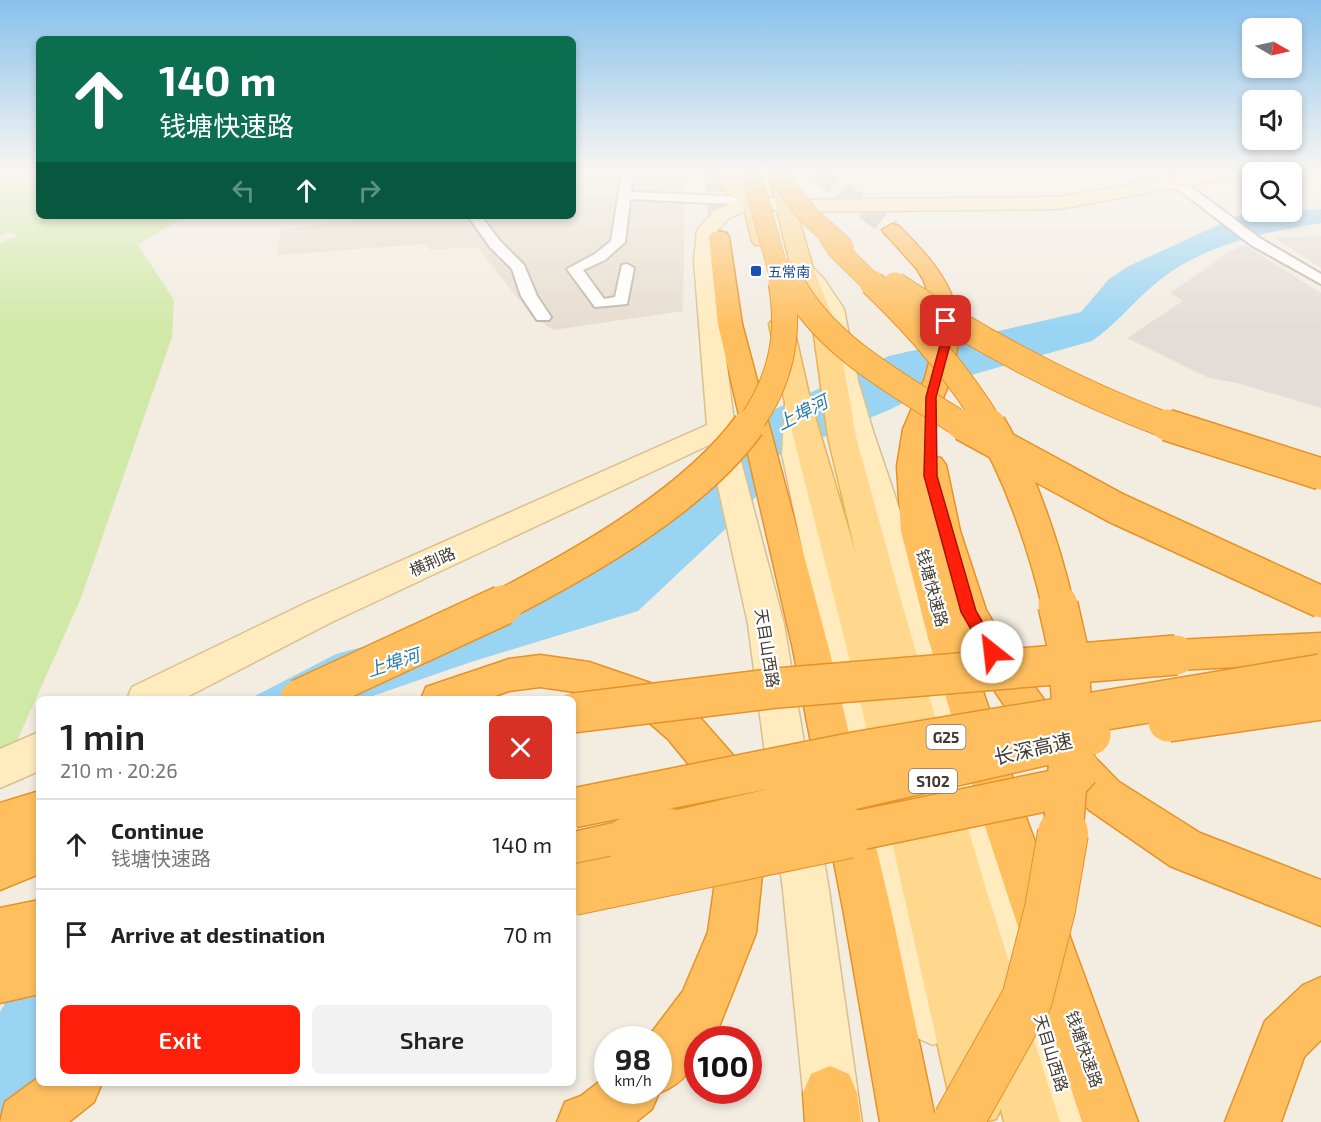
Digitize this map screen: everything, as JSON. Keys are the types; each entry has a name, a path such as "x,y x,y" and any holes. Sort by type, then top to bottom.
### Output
{"highway":[{"path":"307,696 460,627 544,584 619,537 688,488 737,443 764,404 781,365 786,316 767,224"},
{"path":"817,224 828,235 939,315 1003,353 1073,388 1179,432 1321,474"},
{"name":"钱塘快速路","path":"892,230 926,266 935,281 944,307 948,334 935,387 918,429 912,466 917,531 946,638 1005,820 1110,1122"},
{"path":"828,235 838,250 944,358 968,389 995,434 1015,476 1052,580 1069,654 1072,718 1065,820 1050,909 1027,999 959,1122"},
{"path":"770,236 790,281 810,311 862,358 891,379 959,424 1039,470 1321,602"},
{"path":"719,237 730,324 751,407 815,450 811,649 868,914 908,1122"},
{"path":"935,387 931,476 969,612 1004,673 1049,738 1104,796 1186,850 1321,903"},
{"path":"576,713 777,688 1176,655 1321,648"},
{"path":"449,696 509,675 540,671 589,678 624,688 651,700 682,726 718,770 733,820 739,875 732,933 701,1009 672,1048"},
{"name":"长深高速","path":"576,807 854,752 1321,674"},
{"name":"长深高速","path":"576,853 1113,730 1321,700"},
{"path":"576,889 1063,788 1113,730"},
{"path":"0,814 36,808"},
{"path":"0,825 36,813"},
{"path":"0,867 36,853"},
{"path":"0,932 36,925"},
{"path":"0,978 36,970"},
{"path":"1253,1122 1284,1040 1321,1003"},
{"path":"25,1122 71,1086"},
{"path":"585,1122 596,1119 615,1104"}],"main road":[{"name":"天目山西路","path":"712,224 707,230 704,244 709,322 722,438 766,624 806,890 832,1112"},
{"name":"天目山西路","path":"757,224 798,403 960,877 1032,1122"},
{"name":"天目山西路","path":"791,224 802,268 825,328 839,378 815,450 903,903 959,1122"},
{"name":"横荆路","path":"152,696 320,612 722,438"},
{"name":"天目山西路","path":"815,450 883,713 983,1122"},
{"name":"天目山西路","path":"815,450 982,819 1073,1122"},
{"path":"0,769 36,752"}],"street":[{"path":"480,224 495,244 519,268 530,296 543,317"},
{"path":"621,224 618,242 600,256 574,269 600,304 622,301 627,268"},
{"path":"1232,224 1256,242 1321,280"}],"shaded area":[{"path":"320,224 684,224 683,311 553,330 531,315 477,247 430,250 425,244 277,255 281,230"},
{"path":"1321,236 1321,268 1275,238"},
{"path":"1245,245 1321,293 1321,408 1237,383 1209,378 1127,338 1183,301 1170,293 1229,252"}],"green space":[{"path":"0,224 171,224 138,245 174,300 172,337 81,598 16,743 0,748 0,243 19,235 8,232 0,235"}],"water":[{"name":"上埠河","path":"1220,224 1313,224 1237,241 1178,267 1152,286 1092,341 943,383 889,410 777,456 762,490 736,519 638,611 471,662 373,696 255,696 336,654 436,627 654,508 773,410 889,356 1081,312 1109,279 1129,266"},
{"path":"36,949 36,1086 0,1122 0,1012"}],"tunnel":[{"path":"718,224 719,237"},
{"path":"885,224 892,230"}],"place":[{"name":"五常南","path":"756,271"}],"route":[{"path":"946,321 948,334 938,378 931,397 931,476 944,531 969,612 992,652"}]}
